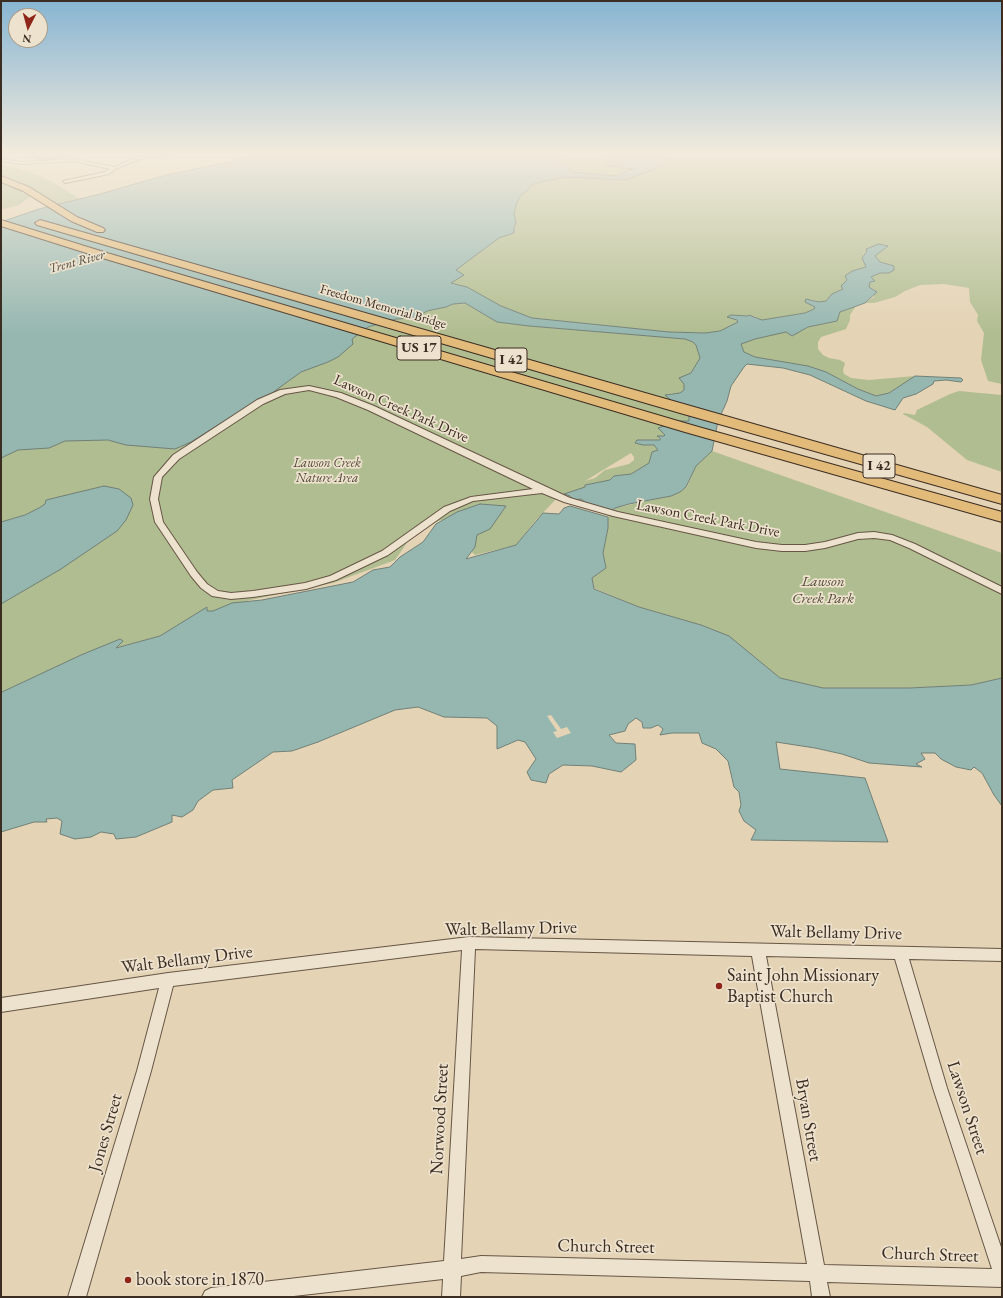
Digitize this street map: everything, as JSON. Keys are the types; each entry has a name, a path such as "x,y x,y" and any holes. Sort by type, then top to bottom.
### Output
{"highway":[{"path":"65,214 86,224 265,288"},
{"name":"Freedom Memorial Bridge","path":"30,220 1002,500"},
{"name":"Freedom Memorial Bridge","path":"1,223 96,253 766,450"},
{"name":"US 17","path":"1,228 96,253"},
{"path":"766,450 1002,530"},
{"name":"US 17","path":"766,450 1002,517"}],"street":[{"name":"Lawson Creek Park Drive","path":"543,490 496,495 465,502 447,509 385,553 333,578 306,586 266,593 231,596 215,594 204,586 166,534 155,510 154,499 158,477 176,457 265,399 283,392 309,388 331,392 406,424 543,490 567,500 616,514 775,548 805,548 825,545 858,536 874,535 892,538 912,546 1002,591"},
{"name":"Walt Bellamy Drive","path":"1,1005 168,980 469,943 1002,954"},
{"name":"Norwood Street","path":"451,1297 469,943"},
{"name":"Bryan Street","path":"758,950 821,1297"},
{"name":"Lawson Street","path":"900,952 940,1088 1002,1277"},
{"name":"Jones Street","path":"77,1297 144,1071 168,980"},
{"name":"Church Street","path":"211,1297 452,1269 481,1264 1002,1277"}],"green space":[{"path":"514,214 1002,214 1002,384 988,381 981,360 984,333 977,321 978,315 970,302 969,288 944,284 920,285 895,297 874,303 865,303 874,297 874,289 869,287 870,277 880,273 889,273 894,266 880,262 874,256 887,246 879,244 866,249 867,251 863,255 866,267 852,271 843,285 843,289 832,294 826,301 819,302 810,299 816,307 814,309 805,313 762,320 754,316 731,315 738,322 720,331 705,333 669,332 532,318 501,306 467,287 451,283 463,275 456,270 499,238 514,233 516,222"},
{"name":"Lawson Creek Nature Area","path":"465,303 497,322 685,339 693,342 696,345 700,358 684,384 684,390 680,393 667,394 689,416 689,421 659,429 665,435 657,436 660,440 649,446 654,445 658,450 652,452 649,463 631,474 614,476 610,480 585,485 586,487 558,497 536,520 516,545 475,555 464,545 460,523 441,520 416,530 395,560 333,583 250,600 190,618 160,636 115,648 122,641 120,639 1,693 1,590 42,507 25,515 1,522 1,449 81,433 111,441 141,442 368,327 396,319 416,318 426,311 453,304","holes":["631,453 634,460 629,464 605,470 595,478 585,481"]},
{"path":"856,306 850,315 850,320 846,329 821,337 818,342 818,349 823,355 845,363 843,370 844,374 851,378 869,380 915,376 889,393 875,396 826,372 808,366 755,357 744,352 741,344 755,339 786,332 792,336 808,327 837,321 840,312"},
{"path":"959,391 1002,395 1002,472 967,460 927,427 903,414 915,415 917,410"},
{"name":"Lawson Creek Park","path":"712,451 1002,553 1002,678 971,685 910,688 823,688 780,678 755,658 701,625 639,607 594,588 592,578 606,568 603,553 608,528 608,517 615,508 670,496 680,492 687,487 696,466"}],"water":[{"name":"Trent River","path":"26,214 514,214 516,222 514,233 499,238 456,270 464,275 451,283 467,287 501,306 532,318 669,332 705,333 720,331 738,322 737,320 727,317 731,315 749,315 762,320 805,313 814,309 815,307 805,302 806,299 819,302 826,301 832,294 843,289 841,286 847,280 845,276 852,271 866,267 862,258 867,251 866,249 879,244 888,246 875,256 880,262 894,266 894,270 889,273 880,273 871,277 875,281 870,282 869,287 877,292 865,303 840,312 837,321 808,327 792,336 786,332 755,339 741,344 744,352 755,357 808,366 826,372 858,389 876,396 889,393 915,376 961,378 963,380 961,382 946,380 934,381 933,384 916,394 903,398 895,410 866,401 810,375 783,368 747,364 731,386 727,401 718,421 712,451 696,466 686,487 680,492 671,496 629,504 615,508 611,511 587,504 581,499 574,500 570,496 564,494 585,487 585,485 610,480 614,476 631,474 649,463 652,452 658,450 654,445 635,443 637,440 660,440 657,436 665,435 658,428 679,421 689,421 689,416 665,395 680,393 684,390 684,384 679,378 691,373 700,358 696,345 685,339 497,322 465,303 453,304 427,311 416,318 396,319 368,327 352,339 353,344 338,357 301,372 261,401 229,418 191,442 175,449 126,445 108,440 65,441 49,448 18,450 1,458 1,222"},
{"path":"104,486 119,489 131,498 133,505 126,520 117,531 61,569 1,604 1,522 25,515 45,504 46,500"},
{"path":"480,504 506,506 490,529 477,535 475,547 466,559 516,545 543,513 559,514 564,508 570,506 608,517 608,528 603,553 606,568 592,578 594,589 639,607 701,625 729,636 780,678 823,688 910,688 971,685 1002,678 1002,806 982,773 974,767 971,770 956,767 941,759 935,753 921,753 925,759 916,764 922,767 869,763 842,754 776,742 780,769 865,778 888,842 751,840 756,830 744,821 739,811 741,805 739,792 734,787 728,761 716,749 702,743 699,733 672,733 660,735 663,729 658,725 651,728 643,728 642,722 636,718 628,724 625,731 609,735 616,743 635,744 636,760 621,772 592,766 563,765 549,774 546,783 531,780 527,772 536,759 525,742 518,740 497,749 497,726 487,718 444,717 418,707 395,710 318,742 292,751 273,752 232,780 233,788 213,790 198,801 193,810 182,817 172,815 172,822 136,837 116,839 114,834 101,832 91,837 75,839 60,834 62,821 57,818 46,819 47,822 34,822 1,832 2,692 81,655 120,639 123,641 116,648 160,636 207,607 207,611 213,611 232,603 262,600 353,582 373,570 390,567 400,557 423,542 436,524 457,512"}],"pier":[{"path":"551,715 561,729 567,727 571,733 557,738 553,732 557,731 547,716"}],"place":[{"name":"Saint John Missionary Baptist Church","path":"719,986"},
{"name":"book store in 1870","path":"128,1280"}]}
